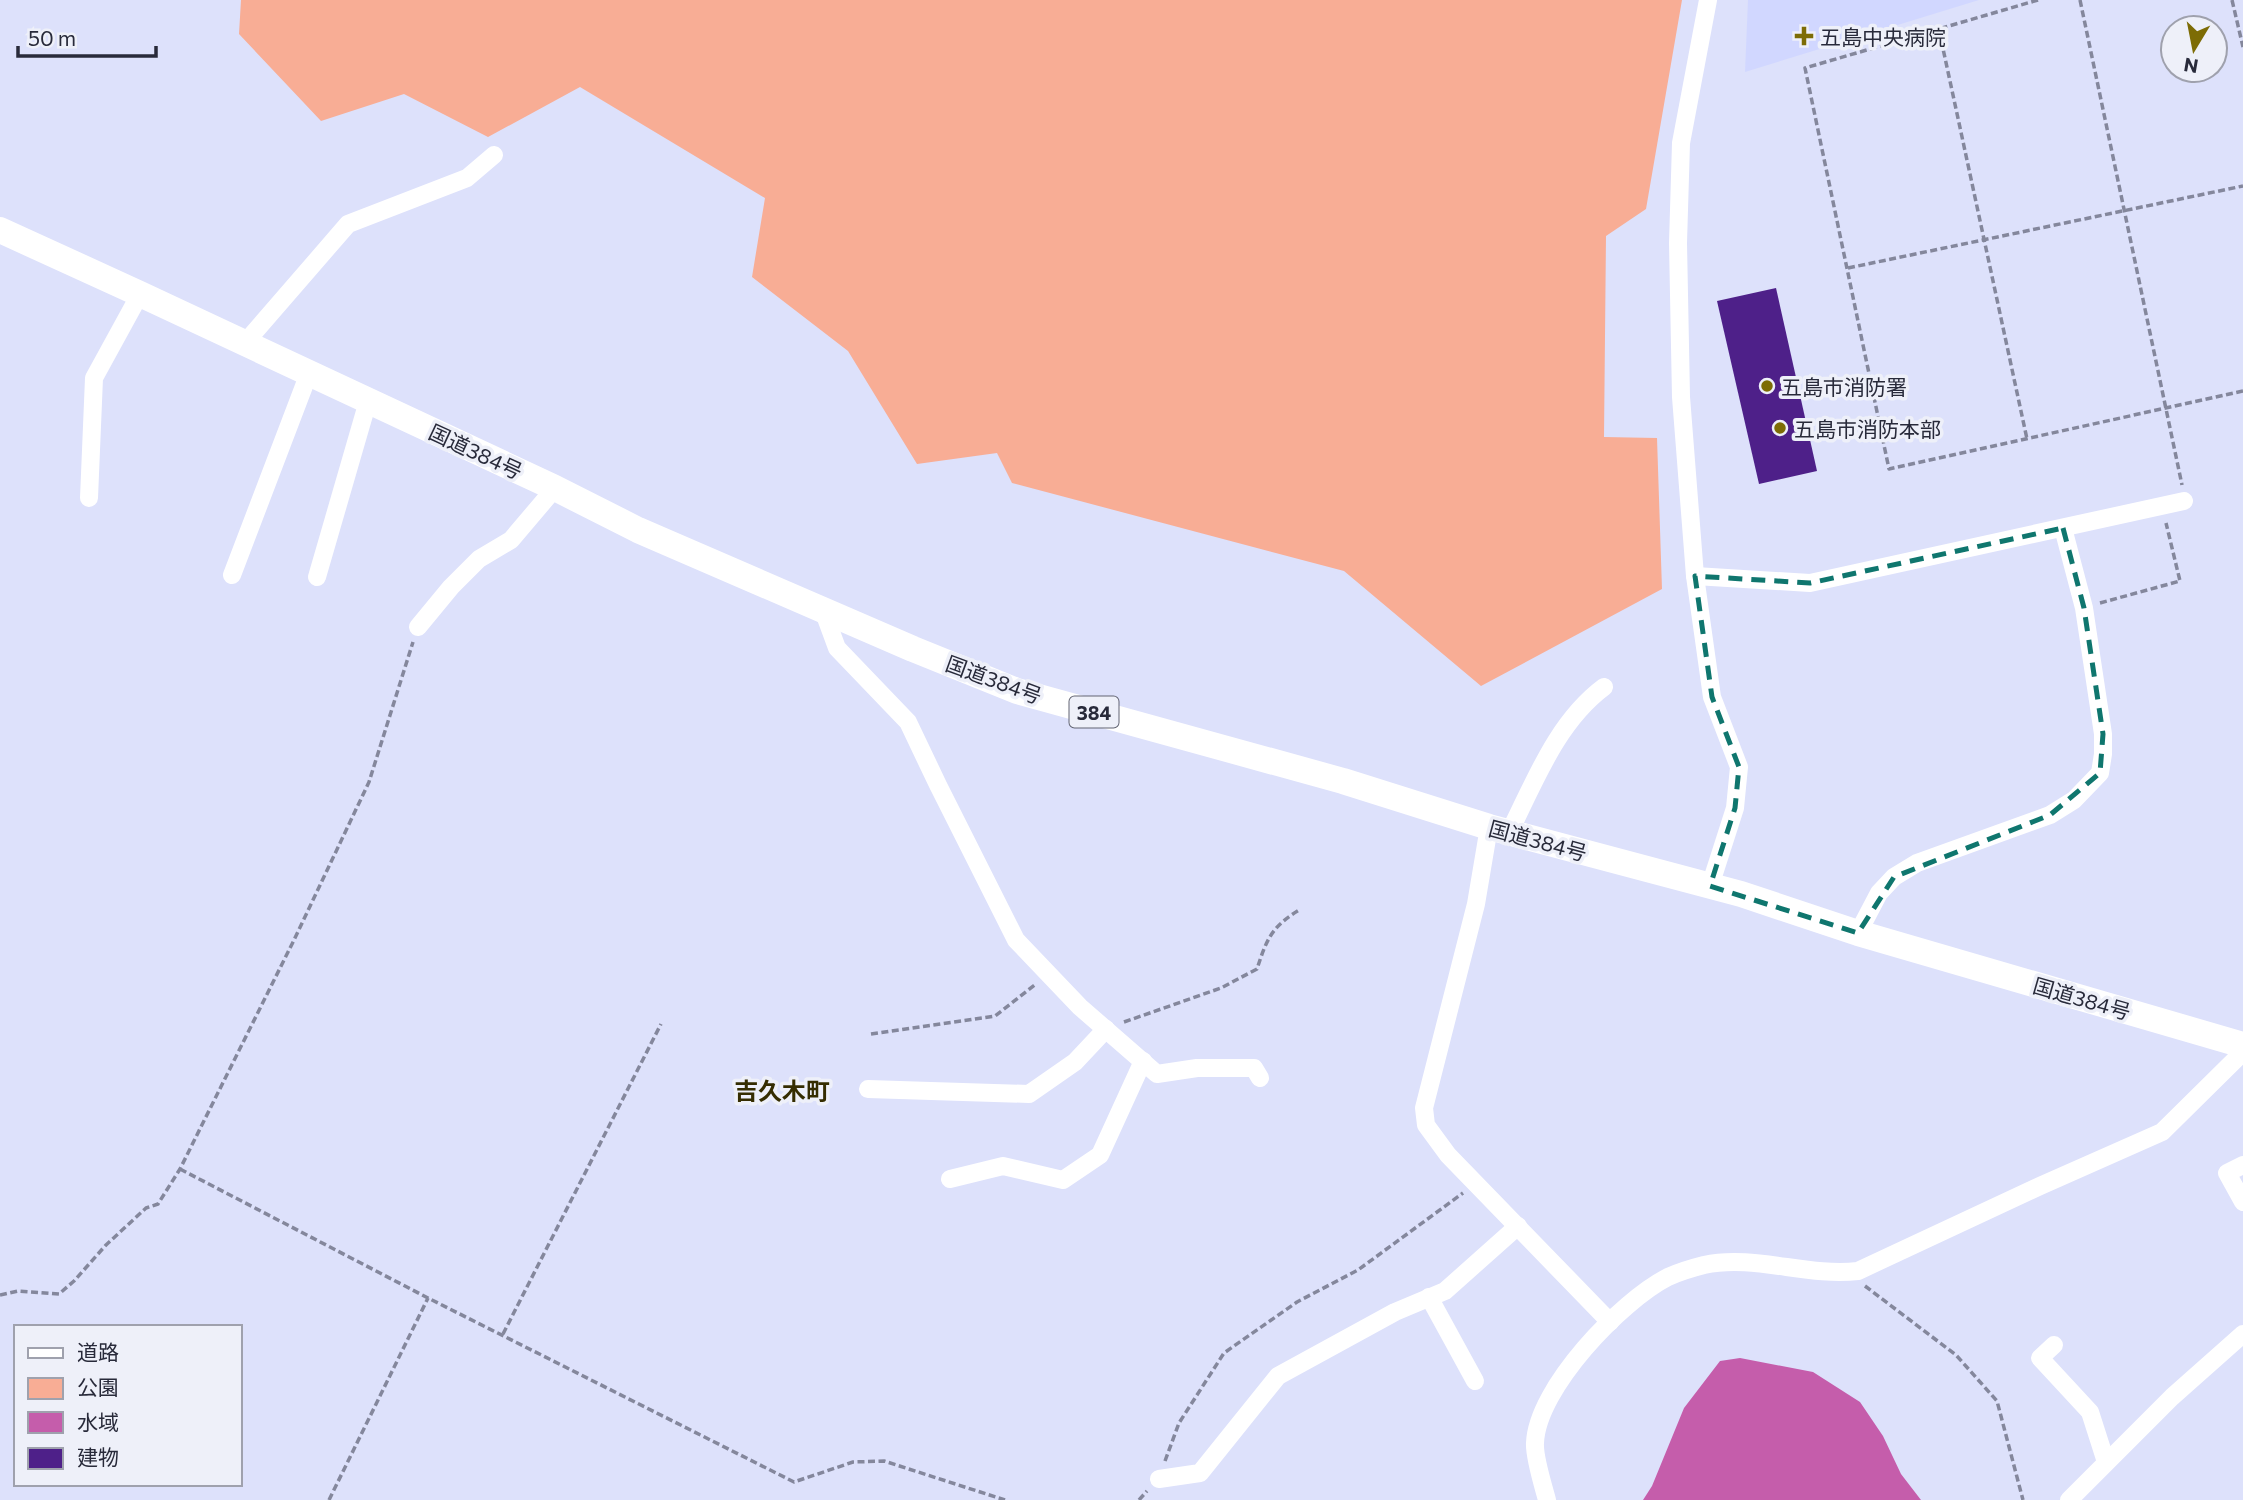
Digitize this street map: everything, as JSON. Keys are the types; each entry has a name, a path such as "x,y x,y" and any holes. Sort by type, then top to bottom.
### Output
{"highway":[{"name":"国道384号","path":"0,230 141,293 555,488 638,530 1017,691 1343,781 1499,830 1741,894 1858,933 2243,1045"}],"street":[{"path":"1709,0 1681,142 1678,243 1681,397 1695,576 1712,698 1739,767 1735,808 1710,886"},
{"path":"245,343 348,223 467,177 494,155"},
{"path":"89,498 94,378 141,293"},
{"path":"232,575 309,373"},
{"path":"317,577 368,401"},
{"path":"418,627 451,587 479,559 512,540 555,488"},
{"path":"1695,576 1810,583 2184,501"},
{"path":"1858,933 1879,893 1894,877 1917,863 2050,815 2074,800 2100,773 2103,734 2084,608 2063,527"},
{"path":"823,610 837,648 908,722 1016,940 1080,1007 1157,1074 1197,1068 1254,1068 1260,1078"},
{"path":"1604,687 1592,696 1556,739 1499,830 1476,904 1424,1108 1426,1125 1448,1155 1610,1322"},
{"path":"868,1089 1029,1094 1075,1062 1106,1029"},
{"path":"1547,1500 1535,1443 1543,1408 1569,1367 1610,1322 1644,1293 1670,1276 1705,1265 1739,1262 1858,1271 2162,1132 2243,1052"},
{"path":"950,1179 1003,1167 1063,1180 1100,1155 1143,1061"},
{"path":"2243,1165 2227,1173 2243,1202"},
{"path":"1159,1479 1200,1473 1278,1376 1395,1312 1445,1291 1518,1226"},
{"path":"1429,1297 1475,1381"},
{"path":"2069,1500 2172,1397 2243,1334"},
{"path":"2054,1345 2040,1358 2090,1412 2106,1462"}],"path":[{"path":"2038,0 1805,68 1889,470 2243,391"},
{"path":"2080,0 2184,501"},
{"path":"2232,0 2243,47"},
{"path":"1939,30 2027,439"},
{"path":"1847,268 2243,186"},
{"path":"2084,608 2180,581 2162,506"},
{"path":"0,1295 18,1291 59,1294 146,1208 158,1204 180,1169 295,940 369,782 418,627"},
{"path":"1106,1029 1222,988 1257,969 1268,937 1279,923 1301,909"},
{"path":"871,1034 995,1016 1049,974"},
{"path":"503,1334 661,1024"},
{"path":"180,1169 428,1298 794,1482 853,1462 884,1461 1005,1500"},
{"path":"1139,1500 1159,1479 1179,1423 1224,1353 1297,1302 1357,1270 1478,1185"},
{"path":"1847,1272 1956,1355 1997,1401 2023,1500"},
{"path":"328,1500 428,1298"}],"highlighted area":[{"path":"2063,528 2084,608 2103,734 2100,773 2050,815 1894,877 1858,933 1710,886 1735,808 1739,767 1712,697 1695,576 1810,583"}],"shaded area":[{"name":"五島中央病院","path":"1748,0 1979,0 1745,72"}],"green space":[{"path":"241,0 1682,0 1646,209 1606,236 1604,437 1657,438 1662,589 1481,686 1344,571 1012,483 997,453 917,464 848,351 752,277 765,198 580,87 488,137 404,94 321,121 239,34"}],"water":[{"path":"1740,1358 1813,1372 1860,1402 1883,1436 1901,1474 1921,1500 1643,1500 1652,1486 1684,1408 1720,1361"}],"building":[{"name":"五島市消防署","path":"1776,288 1817,471 1759,484 1717,301"}],"place":[{"name":"五島中央病院","path":"1804,36"},
{"name":"五島市消防署","path":"1767,386"},
{"name":"五島市消防本部","path":"1780,428"}],"district":[{"name":"吉久木町","path":"782,1090"}]}
